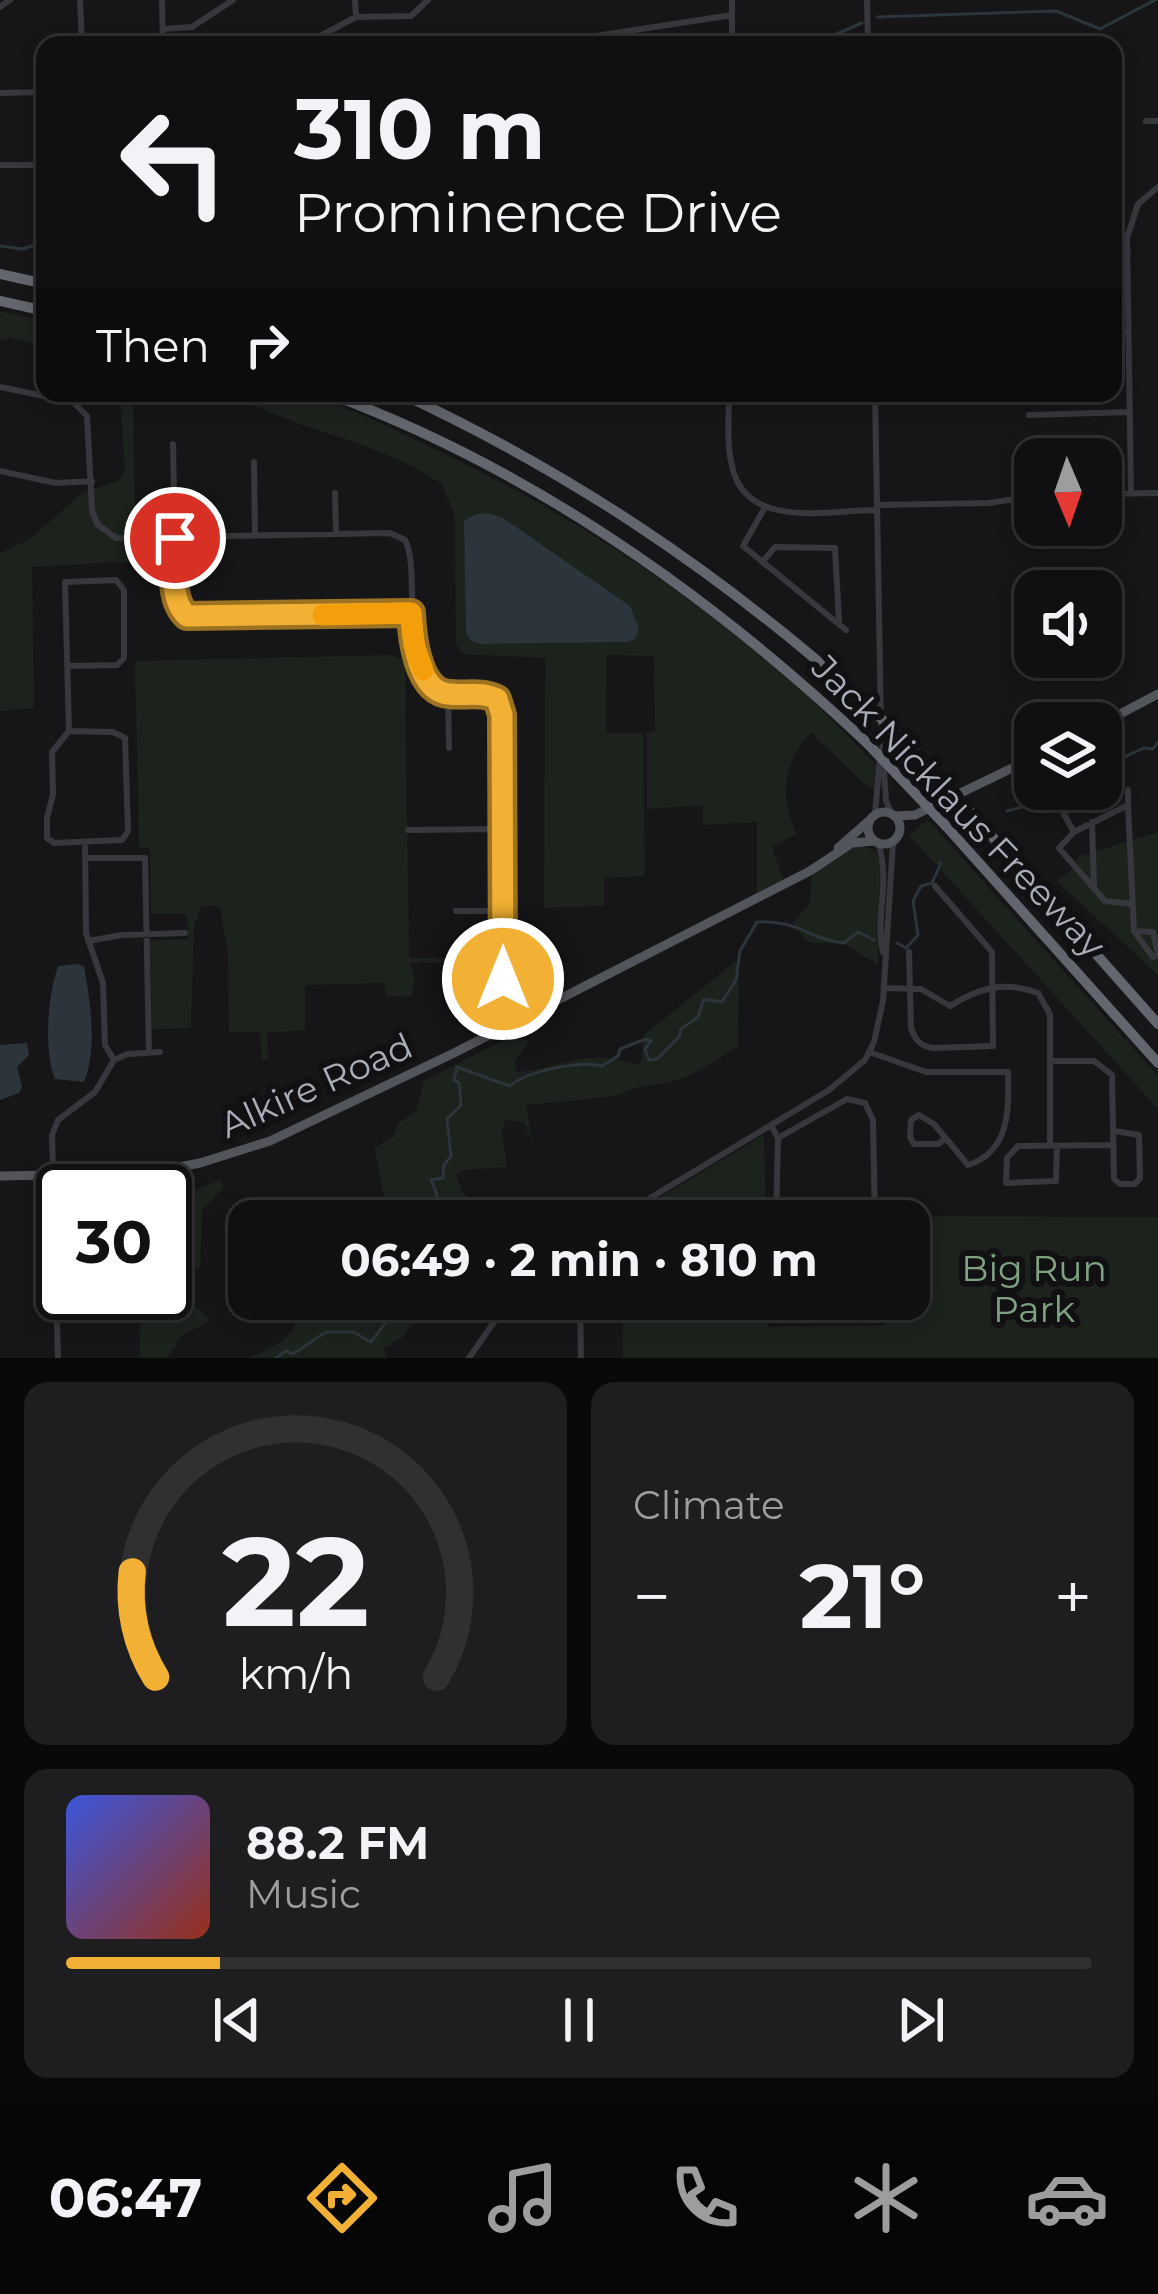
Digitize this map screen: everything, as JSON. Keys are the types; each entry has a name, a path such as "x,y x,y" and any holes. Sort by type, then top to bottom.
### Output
{"highway":[{"path":"0,274 36,282"},
{"path":"0,302 36,309"},
{"name":"Jack Nicklaus Freeway","path":"349,402 445,443 602,531 761,646 866,742 946,826 1158,1064"},
{"name":"Jack Nicklaus Freeway","path":"418,402 527,455 687,556 759,610 906,743 1158,1024"}],"main road":[{"path":"1122,713 1158,694"},
{"path":"944,802 895,839 876,842 868,833 872,817 912,816 1014,767"},
{"path":"894,815 900,825 895,839"},
{"name":"Alkire Road","path":"823,862 872,817"},
{"name":"Alkire Road","path":"185,1164 235,1153 326,1116 823,862 853,842 876,842"},
{"name":"Alkire Road","path":"0,1176 36,1177"}],"street":[{"path":"0,8 10,0"},
{"path":"80,0 82,36"},
{"path":"163,0 163,36"},
{"path":"163,29 192,26 233,0"},
{"path":"355,0 356,17"},
{"path":"320,36 356,17 411,16 428,0"},
{"path":"732,0 732,36"},
{"path":"867,0 868,36"},
{"path":"596,36 732,15"},
{"path":"0,93 36,92"},
{"path":"1146,122 1158,121"},
{"path":"0,165 36,165"},
{"path":"1131,493 1127,250 1132,214 1158,187"},
{"path":"1122,250 1127,250"},
{"path":"1122,331 1128,331"},
{"path":"0,387 36,395"},
{"path":"68,402 87,416 91,430 92,511 103,531 122,539 390,533 405,539 411,554 414,645 428,682 436,691 448,694 487,694 502,709 504,988 517,1021"},
{"path":"729,402 733,474 742,490 764,508 1014,499"},
{"path":"875,402 882,742 885,795 894,815"},
{"path":"1029,415 1130,412"},
{"path":"173,444 176,598 187,616 411,613"},
{"path":"254,462 255,536"},
{"path":"0,471 56,483 92,481"},
{"path":"335,493 336,534"},
{"path":"1122,493 1158,493"},
{"path":"764,508 743,546 846,630"},
{"path":"764,560 775,547 836,548 839,621"},
{"path":"68,666 117,665 125,656 122,584 116,580 65,582 69,731 52,752 47,838 54,843 119,841 128,834 126,745 121,734 69,731"},
{"path":"448,694 449,748"},
{"path":"872,817 882,742"},
{"path":"1128,790 1133,931 1153,957 1158,955 1153,932 1133,931"},
{"path":"1128,806 1074,832 1058,848 1112,904 1132,904"},
{"path":"1062,810 1074,832"},
{"path":"1092,822 1094,890"},
{"path":"408,830 503,830"},
{"path":"647,1200 848,1077 869,1052 880,1022 895,839"},
{"path":"876,842 884,867 880,938 884,958"},
{"path":"85,843 88,941 103,983 105,1045 114,1060"},
{"path":"85,858 145,858 149,1052"},
{"path":"909,952 911,1028 920,1044 934,1048 993,1046 990,947 934,886"},
{"path":"456,911 503,911"},
{"path":"88,941 185,933"},
{"path":"884,988 927,991 947,1006 974,990 1031,990 1043,998 1050,1014 1050,1061 1054,1146 1056,1181 1006,1183 1006,1158 1018,1146 1054,1146 1114,1145"},
{"path":"52,1164 56,1124 90,1098 114,1060 160,1052"},
{"path":"869,1052 926,1072 1008,1072 1007,1129 976,1163 965,1164 946,1139 923,1117 911,1120 914,1144 938,1144 946,1139"},
{"path":"1050,1061 1094,1061 1107,1069 1115,1086 1114,1131 1114,1145 1116,1183 1138,1182 1138,1135 1114,1131"},
{"path":"778,1138 847,1099 865,1103 873,1120 875,1200"},
{"path":"771,1125 778,1138 777,1200"},
{"path":"57,1320 58,1358"},
{"path":"469,1358 495,1320"},
{"path":"580,1320 581,1358"}],"green space":[{"path":"0,311 36,319 36,344 10,338 0,341"},
{"path":"121,402 133,402 136,561 32,567 34,708 0,711 0,553 30,539 82,493 120,480 125,470"},
{"path":"241,402 329,402 368,417 488,476 609,545 723,626 829,717 877,766 877,788 869,788 811,733 794,756 787,781 788,807 797,834 772,847 783,879 757,893 757,822 703,825 703,805 647,809 647,733 655,732 654,656 607,655 606,733 643,733 645,876 604,878 604,906 544,908 545,658 463,654 456,644 455,516 442,484 377,451","holes":["503,519 525,534 626,642 480,644"]},
{"path":"390,655 405,660 409,958 455,958 460,1034 451,962 410,963 415,979 411,997 387,996 383,983 305,985 305,1030 267,1033 268,1059 262,1060 260,1032 229,1032 228,954 216,905 201,907 194,926 191,1028 152,1029 150,940 188,939 187,914 151,914 150,848 139,847 135,661"},
{"path":"928,820 1158,1076 1158,1109 909,835"},
{"path":"1158,832 1158,975 1057,881 1077,866 1077,857"},
{"path":"858,845 875,850 880,861 878,965 844,944 807,942 793,923 809,904 812,875"},
{"path":"736,961 738,1047 669,1083 641,1086 611,1097 526,1105 533,1146 524,1122 506,1120 502,1129 507,1167 463,1170 456,1175 470,1200 382,1200 374,1148 393,1137 399,1122 416,1112 424,1081 511,1036 530,1041 515,1061 516,1072 588,1058 636,1065 641,1061 644,1035"},
{"path":"764,1135 766,1200 655,1200"},
{"path":"220,1180 224,1187 202,1211 200,1268 192,1269 192,1192"},
{"name":"Big Run Park","path":"930,1216 1158,1217 1158,1358 623,1358 622,1320 768,1320 768,1327 886,1325 886,1320 930,1320"},
{"path":"192,1307 197,1307 211,1321 182,1335 167,1358 140,1358 139,1320 192,1320"},
{"path":"415,1320 403,1337 384,1348 387,1358 249,1358 286,1337 296,1322"}],"shaded area":[{"path":"488,513 503,518 630,606 639,629 635,639 480,644 470,640 464,521"},
{"path":"58,966 84,966 92,1024 84,1082 55,1079 48,1038"},
{"path":"27,1043 29,1055 17,1067 22,1087 19,1093 0,1100 0,1045"}],"waterway":[{"path":"877,17 1056,11 1100,29 1155,0"},
{"path":"832,36 862,23"},
{"path":"0,246 23,249 36,244"},
{"path":"1122,758 1153,749 1158,742"},
{"path":"1007,811 1014,809"},
{"path":"897,943 906,948 918,935 913,901 921,886 932,883 941,863"},
{"path":"434,1200 431,1180 443,1178 451,1156 447,1119 461,1105 459,1083 454,1080 457,1067 510,1086 554,1068 602,1066 618,1056 620,1049 646,1039 651,1041 645,1049 649,1060 657,1059 681,1029 698,1017 704,999 722,1002 736,980 740,951 757,922 782,924 844,943 858,932 874,940"},
{"path":"276,1358 286,1351 293,1354 326,1332 353,1332 371,1342 386,1322 396,1320"}],"slow traffic":[{"path":"323,615 411,613 414,645 423,670"}],"route":[{"path":"175,538 176,598 187,616 411,613 414,645 436,691 487,694 497,699 502,709 503,979"}]}
